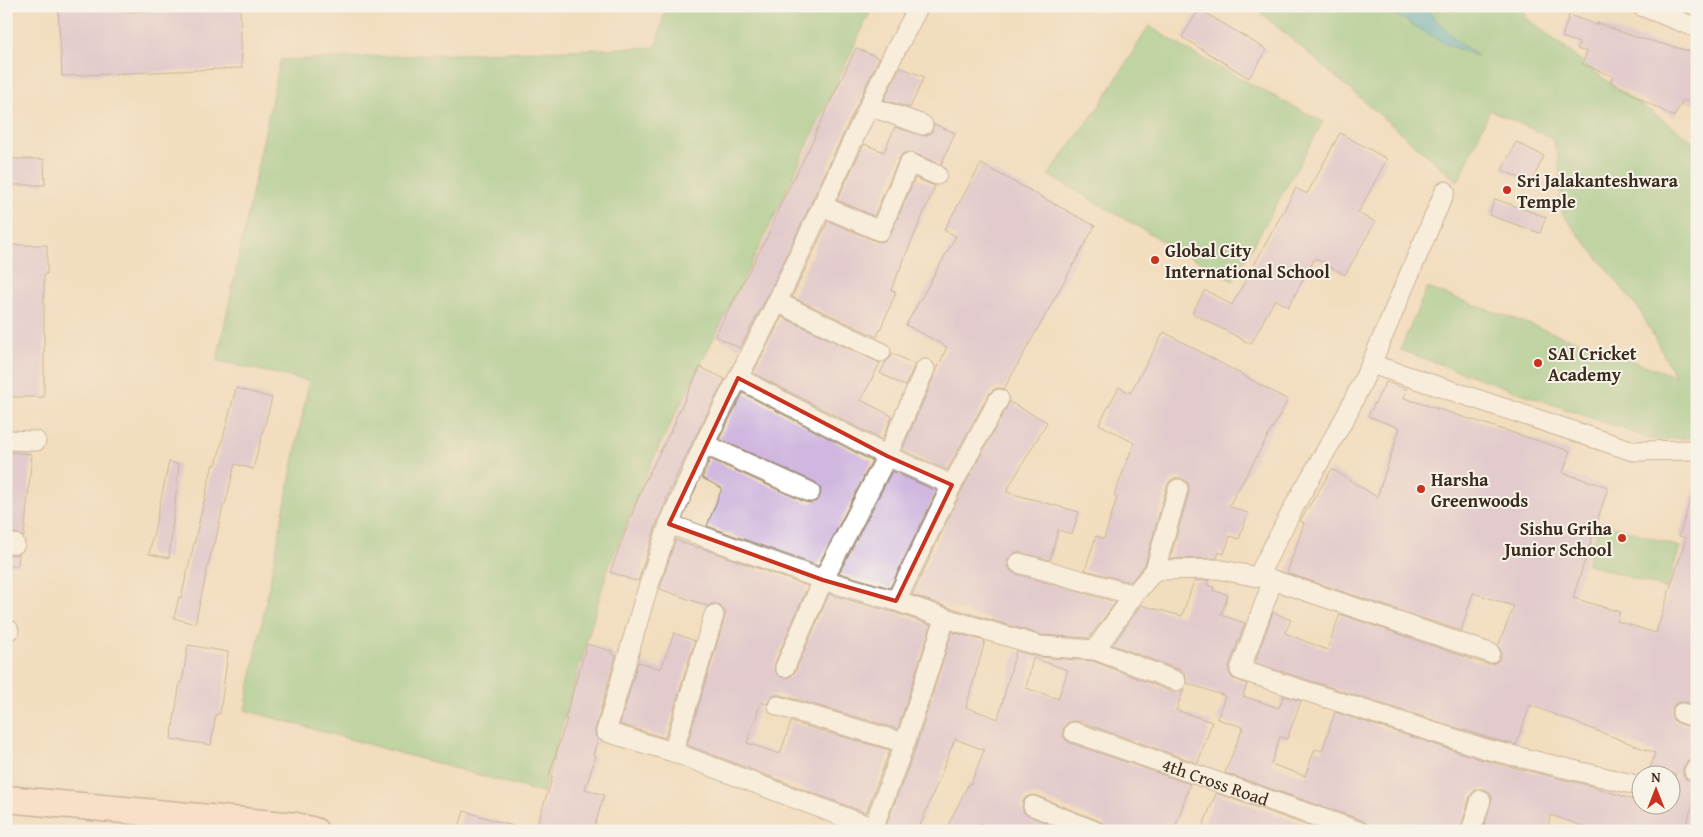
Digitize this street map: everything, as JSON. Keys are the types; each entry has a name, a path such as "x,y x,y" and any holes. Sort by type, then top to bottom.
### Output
{"main road":[{"path":"6,799 296,826 315,831"},
{"path":"6,818 172,831"}],"street":[{"path":"920,6 892,57 777,302 704,444 669,524 644,600 606,732 673,752 873,829 905,743 945,618"},
{"path":"1641,6 1697,28"},
{"path":"869,106 923,125"},
{"path":"822,206 880,231 909,163 937,175"},
{"path":"1444,191 1371,364 1346,416 1297,501 1266,578 1240,670 1486,749 1630,784"},
{"path":"777,302 881,352"},
{"path":"1371,364 1633,451 1697,450"},
{"path":"785,667 823,580 887,456 925,369"},
{"path":"738,378 887,456 952,484"},
{"path":"896,601 952,484 999,399"},
{"path":"6,440 36,440"},
{"path":"704,444 810,492"},
{"path":"1095,650 1134,595 1155,570 1178,489"},
{"path":"669,524 823,580 1040,646 1095,650 1176,682"},
{"path":"1018,563 1134,595"},
{"path":"1155,570 1217,569 1266,578 1490,653"},
{"path":"673,752 714,615"},
{"path":"778,706 905,743"},
{"name":"4th Cross Road","path":"1074,732 1358,831"},
{"path":"1471,831 1481,800"},
{"path":"1033,806 1094,831"}],"highlighted area":[{"path":"738,378 887,456 952,485 896,601 823,580 669,524"}],"green space":[{"path":"666,6 873,6 763,240 652,461 607,571 543,793 245,710 309,381 217,361 280,60 656,47"},
{"path":"1253,6 1525,6 1524,16 1607,81 1697,144 1697,437 1653,440 1400,350 1427,288 1675,376 1639,309 1563,215 1558,157 1552,138 1490,110 1458,182"},
{"path":"1149,26 1192,53 1323,122 1233,281 1048,175 1100,105"},
{"path":"1600,522 1680,547 1667,589 1587,564"}],"water":[{"path":"1379,6 1423,6 1459,43 1478,56 1445,44"}],"building":[{"path":"58,6 119,6 119,12 240,7 242,68 62,76"},
{"path":"1199,9 1267,50 1249,78 1182,37"},
{"path":"1569,15 1597,25 1598,23 1632,36 1697,53 1697,105 1683,100 1674,117 1610,82 1613,76 1582,64 1587,52 1577,49 1579,43 1562,37"},
{"path":"856,48 879,58 767,297 740,348 715,336 768,235 782,201 815,137"},
{"path":"900,67 924,77 910,108 884,100"},
{"path":"934,124 955,133 941,165 913,153 907,152 902,154 874,216 837,200 864,144 884,152 895,127 925,136 931,133"},
{"path":"1340,133 1387,159 1358,213 1375,222 1345,275 1315,258 1288,307 1275,299 1251,344 1192,313 1205,290 1232,305 1296,188 1307,194"},
{"path":"1516,142 1544,156 1531,183 1502,170"},
{"path":"6,159 44,159 45,185 6,185"},
{"path":"981,164 1095,226 1004,389 998,388 989,394 947,470 902,450 947,347 906,325 956,236 944,230"},
{"path":"915,178 935,186 891,290 896,292 877,337 792,297 828,221 876,241 886,240 890,235"},
{"path":"1495,199 1546,217 1540,233 1489,215"},
{"path":"6,245 47,245 47,274 44,274 44,397 8,397"},
{"path":"782,317 880,363 861,400 892,416 882,440 753,373"},
{"path":"1164,332 1288,400 1229,506 1248,513 1239,539 1230,536 1224,554 1219,552 1217,558 1170,559 1189,492 1189,486 1186,481 1181,478 1175,478 1167,486 1145,565 1130,582 1085,570 1096,536 1104,539 1117,497 1114,496 1134,443 1099,424 1119,387 1130,393"},
{"path":"892,353 915,365 905,386 880,373"},
{"path":"700,367 725,379 666,499 638,581 610,572 643,485 676,421"},
{"path":"1386,382 1407,389 1404,398 1570,451 1563,473 1608,487 1573,598 1620,612 1617,621 1656,633 1686,538 1679,536 1693,492 1697,492 1697,706 1686,702 1679,702 1674,705 1671,715 1673,720 1678,723 1697,729 1697,760 1687,762 1683,768 1683,774 1686,779 1697,783 1697,792 1684,831 1583,831 1585,827 1551,815 1546,831 1483,831 1492,798 1489,792 1479,789 1474,791 1470,797 1460,831 1369,831 1367,824 1362,820 1225,773 1243,727 1217,719 1225,696 1187,683 1185,674 1180,670 1113,645 1141,605 1182,616 1194,581 1209,580 1207,585 1214,587 1213,590 1228,595 1221,615 1245,623 1229,666 1232,678 1247,684 1243,696 1279,708 1283,696 1301,701 1287,739 1280,737 1271,764 1305,776 1315,749 1322,751 1335,712 1483,760 1591,786 1630,799 1630,814 1680,814 1680,764 1651,764 1655,753 1530,705 1516,745 1255,663 1273,612 1291,620 1285,633 1327,650 1340,614 1486,664 1493,664 1500,657 1501,651 1498,646 1514,606 1473,593 1461,631 1287,573 1304,523 1300,521 1332,469 1377,497 1400,428 1368,416"},
{"path":"236,388 272,398 253,469 235,464 225,505 223,505 215,544 213,544 195,624 174,618 179,597 181,598 213,464 216,465"},
{"path":"743,393 872,461 818,566 707,526 722,488 702,478 710,459 805,502 811,503 816,501 820,496 821,490 815,482 719,439"},
{"path":"1009,402 1047,422 1006,492 1079,512 1072,534 1058,530 1050,560 1017,552 1008,560 1008,566 1016,574 1116,602 1089,638 1042,635 912,595 962,490"},
{"path":"9,452 32,454 24,537 15,533 6,533 6,454 9,454"},
{"path":"169,462 179,464 169,558 149,554"},
{"path":"892,471 937,491 890,588 839,573"},
{"path":"675,540 808,586 775,663 776,673 781,677 786,678 795,672 829,594 931,625 898,729 781,695 771,698 767,704 761,702 747,743 780,754 791,722 890,750 866,813 687,745 726,613 718,604 708,606 660,589"},
{"path":"19,554 18,566 6,566 6,555"},
{"path":"952,632 985,641 966,707 998,719 1016,651 1039,657 1093,661 1172,692 1184,689 1176,710 1212,722 1198,763 1078,721 1067,723 1063,729 1065,739 1070,743 1190,784 1174,831 1106,831 1104,824 1099,821 1032,795 1026,797 1023,801 1024,813 1064,831 996,831 980,823 976,831 945,831 969,783 971,784 984,750 955,739 918,831 898,831 887,827 887,823 916,747","holes":["1033,658 1068,670 1058,699 1026,688"]},
{"path":"674,633 695,641 665,738 620,724 638,662 661,669"},
{"path":"587,644 612,651 611,654 616,656 595,729 595,735 598,740 593,755 596,756 585,789 604,795 593,831 535,831 553,776 549,775 567,719 565,718"},
{"path":"188,645 228,652 220,714 216,714 211,745 171,739"},
{"path":"1216,793 1323,831 1201,831"},
{"path":"464,811 516,827 515,831 458,831"}],"place":[{"name":"Sri Jalakanteshwara Temple","path":"1507,190"},
{"name":"Global City International School","path":"1155,260"},
{"name":"SAI Cricket Academy","path":"1538,363"},
{"name":"Harsha Greenwoods","path":"1421,489"},
{"name":"Sishu Griha Junior School","path":"1622,538"}]}
